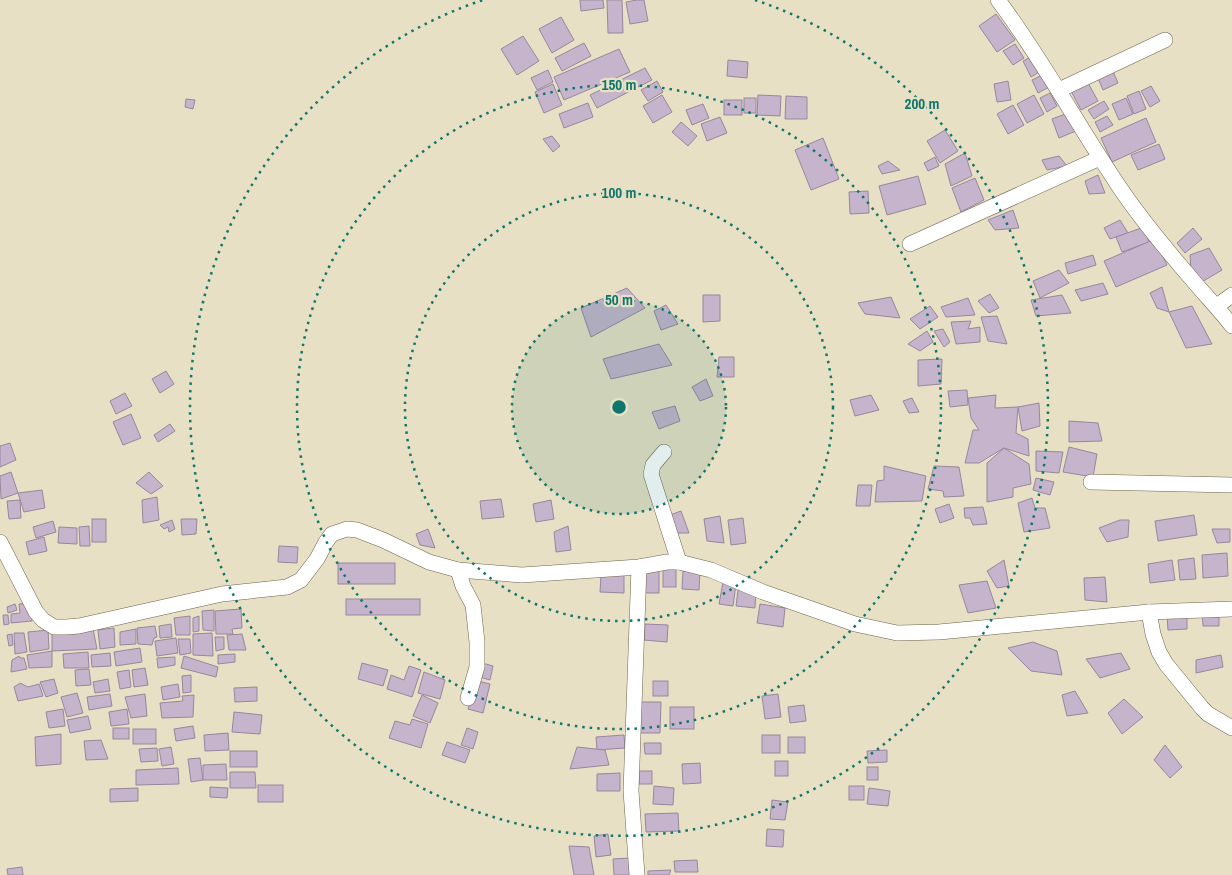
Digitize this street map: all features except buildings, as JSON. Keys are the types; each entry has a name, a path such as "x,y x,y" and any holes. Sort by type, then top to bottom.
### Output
{"street":[{"path":"998,0 1019,28 1120,188 1163,245 1217,306 1232,326"},
{"path":"1059,90 1165,40"},
{"path":"910,244 1100,158"},
{"path":"1217,306 1232,295"},
{"path":"664,452 653,465 651,474 680,562"},
{"path":"1091,482 1232,485"},
{"path":"0,542 36,612 42,620 54,627 80,626 222,594 287,586 301,580 317,559 332,534 347,529 357,530 383,540 429,562 458,570 522,575 639,567 667,562 680,562 710,570 763,592 855,624 897,633 939,632 1149,612 1232,609"},
{"path":"637,875 631,791 639,567"},
{"path":"458,570 463,586 473,605 477,642 477,667 468,698"},
{"path":"1149,612 1155,642 1166,664 1202,708 1217,720 1232,728"}]}
